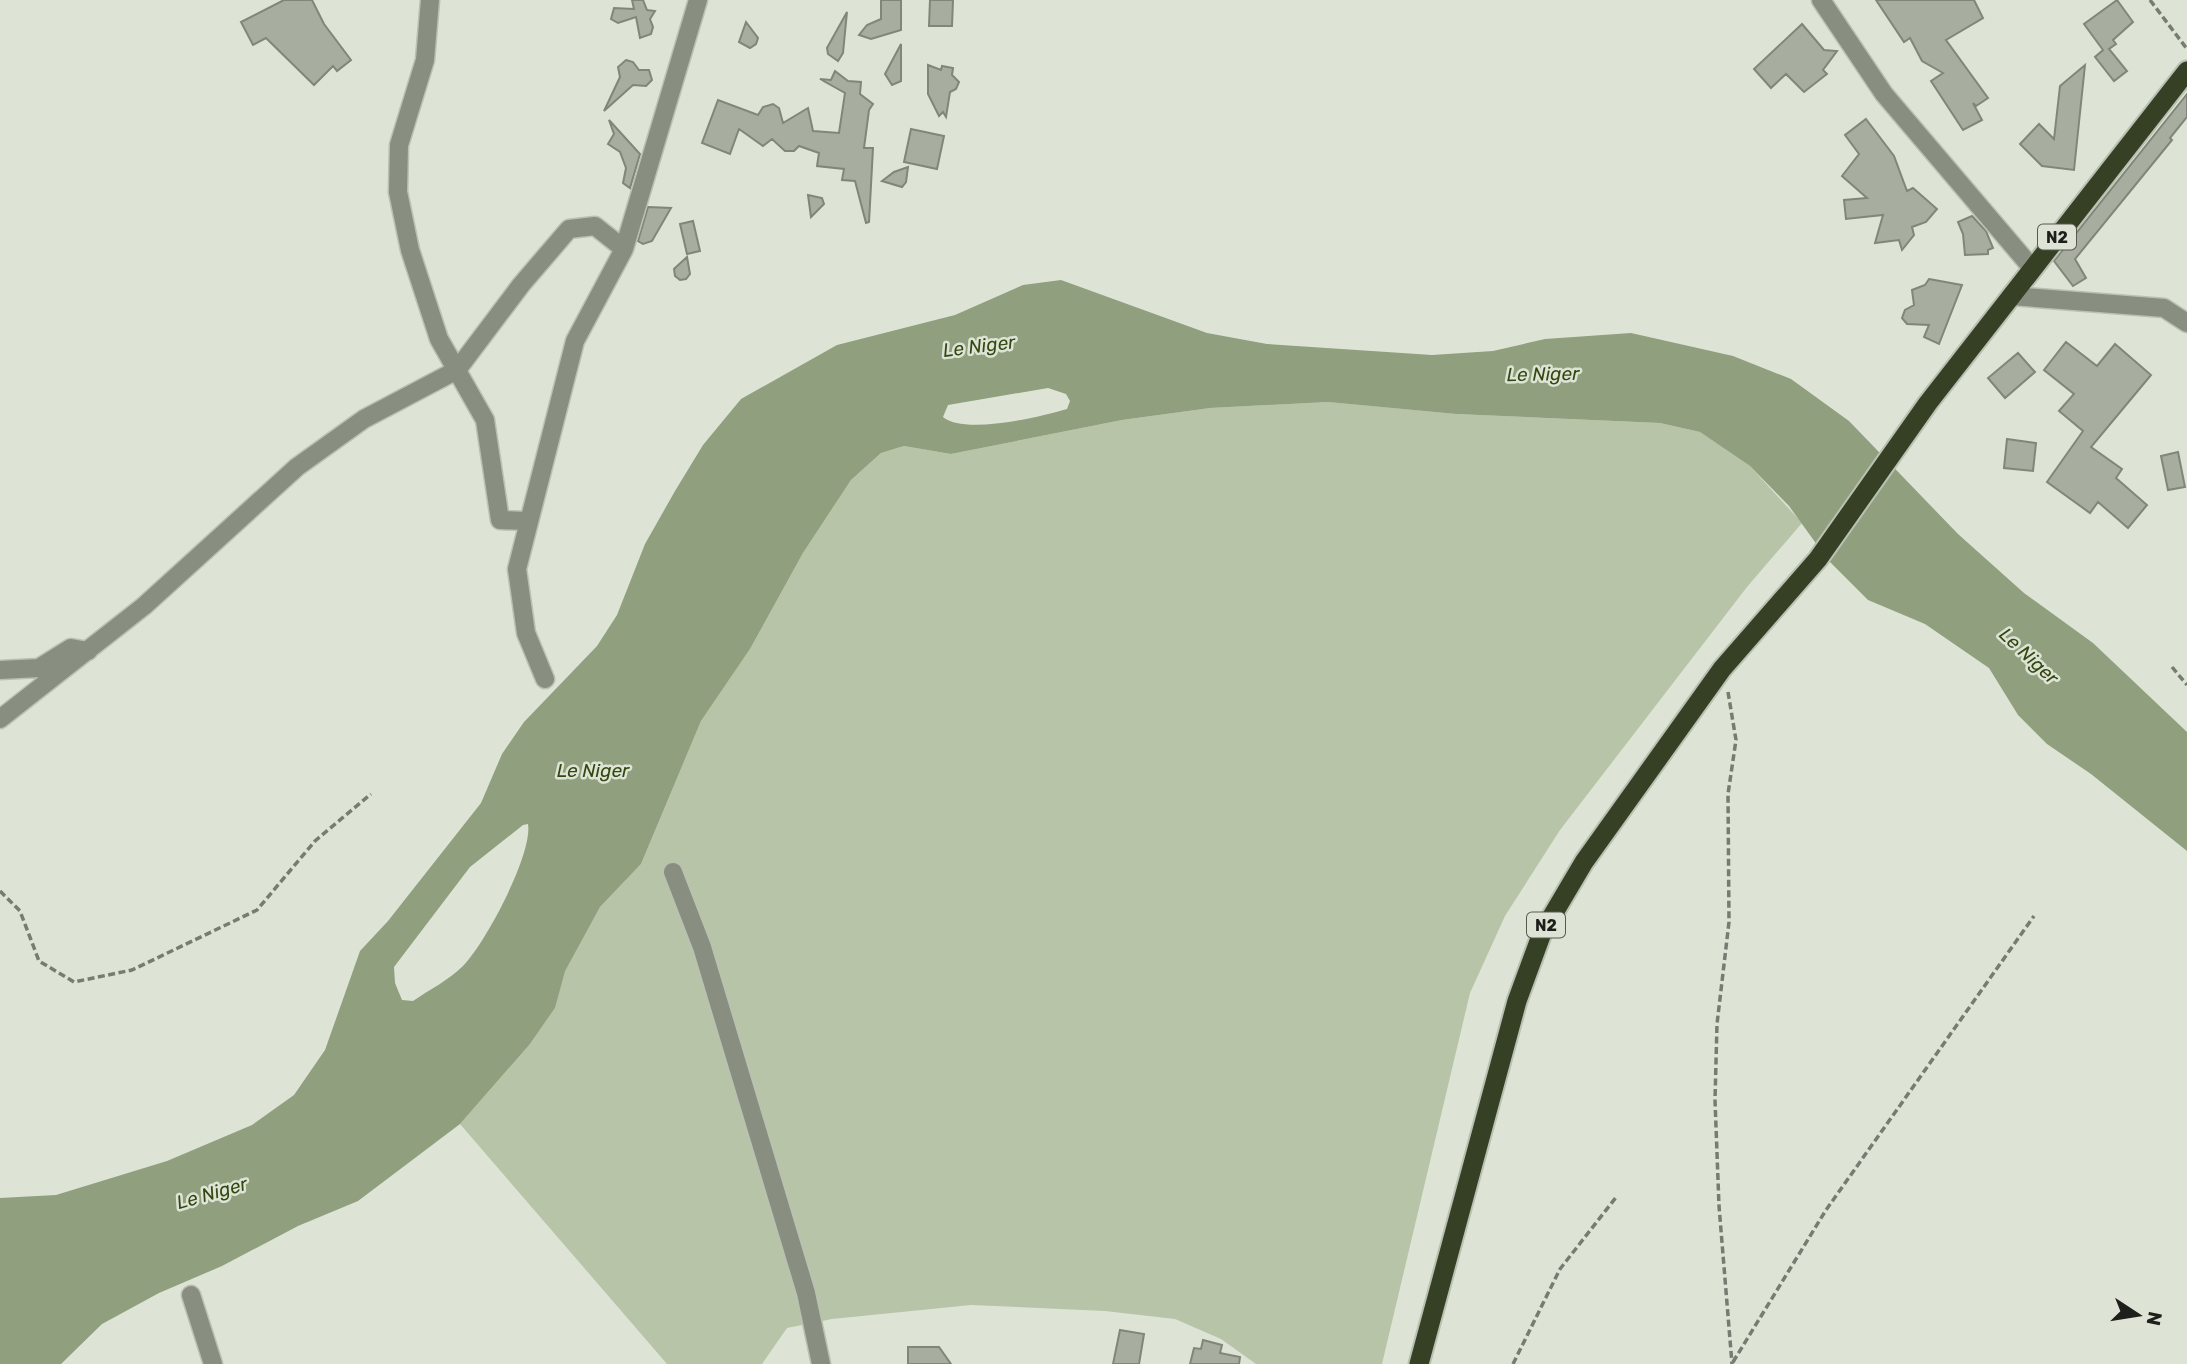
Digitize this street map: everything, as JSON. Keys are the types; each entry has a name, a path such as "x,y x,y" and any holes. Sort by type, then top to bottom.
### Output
{"highway":[{"name":"N2","path":"1419,1364 1517,1001 1542,933 1584,862 1722,669 1818,559 1928,403 2187,71"}],"street":[{"path":"429,0 425,61 399,145 398,192 410,250 439,339 485,420 499,520 527,521"},
{"path":"545,679 542,666 526,634 516,569 575,341 624,249 698,0"},
{"path":"1821,0 1884,94 1948,166 2032,268"},
{"path":"0,719 144,606 297,467 364,419 457,370 521,285 569,229 595,226 624,249"},
{"path":"2011,296 2164,308 2187,324"},
{"path":"0,670 38,668 71,648 88,651"},
{"path":"673,872 702,947 806,1293 821,1364"},
{"path":"191,1296 213,1364"}],"path":[{"path":"2150,0 2187,49"},
{"path":"2172,667 2187,685"},
{"path":"1722,669 1736,740 1728,793 1729,922 1717,1024 1715,1100 1719,1206 1732,1364"},
{"path":"0,891 20,911 38,961 74,982 132,970 257,910 315,841 371,794"},
{"path":"1732,1364 1826,1210 2034,916"},
{"path":"1513,1364 1560,1269 1617,1196"}],"shaded area":[{"path":"1328,402 1456,414 1660,423 1700,432 1750,466 1802,523 1747,587 1560,830 1505,916 1470,993 1382,1364 1256,1364 1221,1339 1175,1319 1105,1311 971,1305 832,1319 787,1328 762,1364 667,1364 460,1124 530,1044 555,1008 564,971 600,907 641,864 701,721 750,649 803,553 851,480 881,453 904,446 951,454 1122,420 1210,408"}],"water":[{"name":"Le Niger","path":"1061,280 1207,333 1267,344 1432,355 1493,351 1545,339 1631,333 1733,356 1791,379 1849,421 1958,534 2024,593 2093,643 2187,732 2187,851 2091,774 2047,744 2018,715 1989,668 1925,624 1868,600 1828,560 1789,506 1750,466 1700,432 1660,423 1456,414 1328,402 1210,408 1122,420 951,454 904,446 881,453 851,480 803,553 750,649 701,721 641,864 600,907 565,971 555,1008 530,1044 460,1124 358,1201 298,1226 222,1266 159,1293 102,1324 61,1364 0,1364 0,1198 56,1195 167,1161 252,1125 294,1095 325,1050 360,951 388,921 481,803 502,754 524,722 597,646 617,615 645,544 675,491 703,445 741,399 837,345 955,315 1023,285","holes":["1048,388 1066,394 1070,401 1067,409 1003,423 967,424 943,417 948,405","528,824 528,838 523,856 506,898 472,955 439,985 413,1001 402,1000 395,983 394,967 470,867 523,825"]}],"building":[{"path":"284,0 312,0 324,24 351,60 337,71 333,66 314,85 266,38 253,45 241,22"},
{"path":"632,0 643,0 647,10 655,11 650,19 653,27 651,34 640,38 636,17 618,23 611,19 614,8 634,9"},
{"path":"881,0 901,0 901,30 871,39 859,35 867,25 881,19"},
{"path":"930,0 953,0 952,26 929,26"},
{"path":"1876,0 1974,0 1983,18 1946,40 1988,98 1976,106 1973,103 1982,120 1963,130 1931,81 1943,73 1922,61 1910,38 1904,42"},
{"path":"2117,0 2133,22 2113,40 2116,44 2109,49 2127,71 2114,81 2095,57 2103,50 2084,24"},
{"path":"847,12 843,53 838,61 828,54 827,48"},
{"path":"746,22 758,38 756,44 750,48 739,42"},
{"path":"1802,24 1824,50 1837,51 1823,70 1827,74 1804,92 1786,74 1771,88 1754,69"},
{"path":"901,44 901,81 892,85 885,74"},
{"path":"626,60 633,62 639,70 649,70 652,80 646,86 633,85 604,111 620,77 618,67"},
{"path":"928,65 941,70 942,66 953,68 952,75 959,82 956,89 950,92 946,117 943,112 939,116 928,94"},
{"path":"2085,65 2074,170 2042,166 2020,144 2039,124 2054,139 2060,86"},
{"path":"835,71 848,81 861,82 860,94 873,104 869,110 864,148 873,148 869,222 866,223 855,181 842,180 844,169 817,166 819,153 799,146 794,151 785,151 772,139 763,146 739,129 730,154 702,143 718,100 758,115 763,107 773,104 779,108 783,123 808,108 813,131 839,133 845,93 820,79 831,80"},
{"path":"2187,94 2187,117 2170,138 2172,140 2075,259 2086,278 2073,286 2054,261"},
{"path":"1866,119 1894,156 1907,191 1913,188 1937,209 1926,222 1912,227 1914,235 1902,250 1899,240 1875,243 1883,215 1846,219 1844,200 1867,198 1842,176 1859,154 1845,135"},
{"path":"609,120 640,154 630,188 623,183 626,168 620,152 608,144 614,134"},
{"path":"911,129 944,136 937,169 904,162"},
{"path":"908,167 906,182 902,187 882,181 894,172"},
{"path":"808,195 822,198 824,204 811,217"},
{"path":"648,207 671,208 652,241 643,244 638,241"},
{"path":"1972,216 1986,231 1993,248 1988,250 1988,254 1965,255 1963,234 1958,222"},
{"path":"693,221 700,251 687,254 680,224"},
{"path":"687,257 690,274 686,279 680,280 675,276 674,269"},
{"path":"1929,279 1962,285 1939,344 1924,337 1929,325 1907,324 1902,318 1905,310 1914,305 1912,290 1925,285"},
{"path":"2066,342 2097,366 2115,344 2151,375 2091,447 2122,469 2116,478 2147,505 2128,528 2098,502 2090,513 2047,482 2083,431 2059,411 2074,394 2044,370"},
{"path":"2018,353 2035,372 2005,398 1988,378"},
{"path":"2007,439 2036,443 2033,471 2004,468"},
{"path":"2178,452 2185,487 2168,490 2161,456"},
{"path":"1120,1330 1144,1334 1139,1364 1113,1364"},
{"path":"1203,1340 1222,1345 1220,1353 1240,1357 1239,1364 1190,1364 1194,1348 1201,1349"},
{"path":"908,1347 939,1347 951,1364 908,1364"}]}
